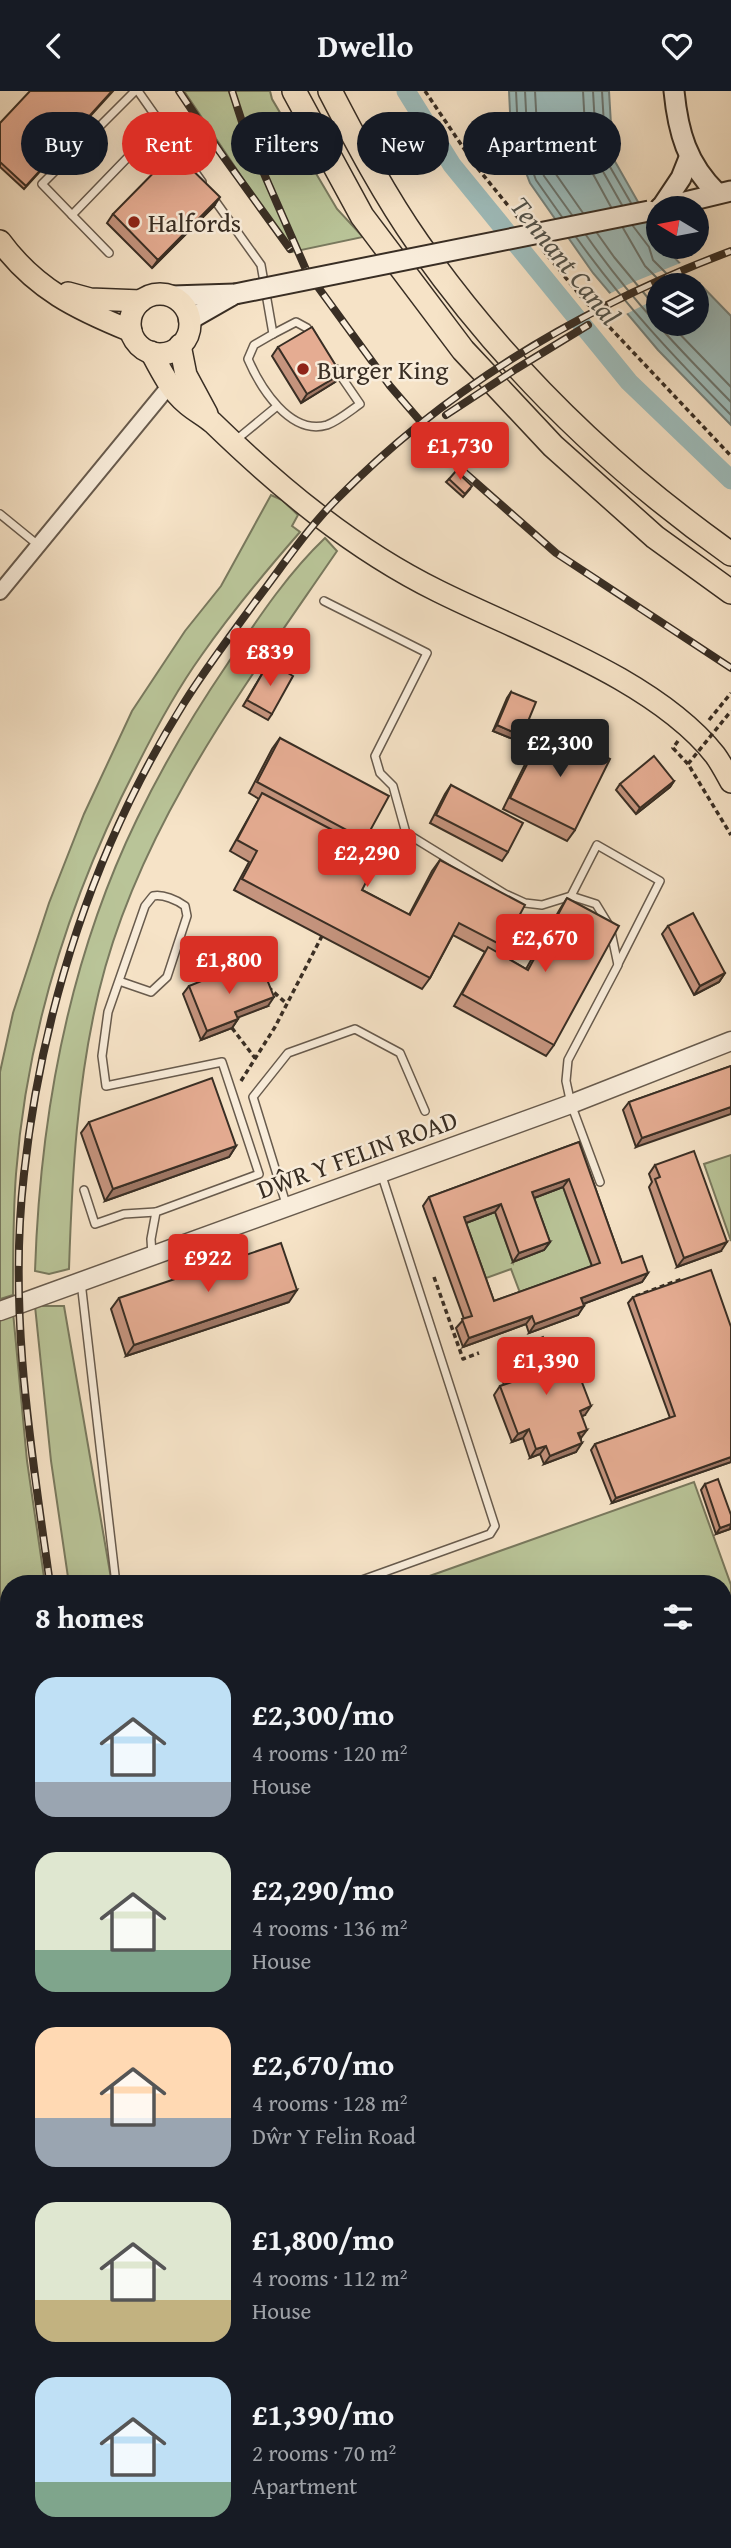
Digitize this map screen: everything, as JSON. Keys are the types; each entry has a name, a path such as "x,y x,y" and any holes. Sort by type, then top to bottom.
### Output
{"highway":[{"path":"295,91 362,216 463,350 553,446 655,537 731,592"},
{"path":"330,91 385,190 456,295 569,419 629,476 731,554"}],"main road":[{"path":"674,91 678,121 689,158 701,178 724,193"},
{"path":"667,196 681,178 689,158"},
{"path":"42,285 90,299 141,301 156,294 235,294 646,211"},
{"path":"0,241 16,264 42,285 79,309 131,331"},
{"path":"189,320 235,294"},
{"path":"151,352 166,353 186,338 189,320 187,310 172,296"},
{"path":"141,301 131,314 131,331 136,342 151,352 170,385 186,403 211,421 232,444 314,513 360,546 435,590 621,679 682,720 716,756 726,773"},
{"path":"180,345 186,375 211,421"}],"street":[{"path":"0,592 170,385"},
{"name":"DŴR Y FELIN ROAD","path":"0,1311 571,1104 731,1041"}],"lane":[{"path":"108,253 42,184 137,91 152,112"},
{"path":"72,215 122,163"},
{"path":"197,175 261,265 268,318 273,334"},
{"path":"315,339 307,328 296,322 254,345 248,359 276,407 309,426 320,426 330,424 360,404 330,361"},
{"path":"232,444 276,407"},
{"path":"0,514 38,545"},
{"path":"324,601 427,653 375,756 380,773 393,786 406,833 505,894 525,903 542,905 571,897 596,904 610,927 618,965"},
{"path":"571,897 597,845 660,881 568,1061 566,1081 571,1104 600,1182"},
{"path":"84,1190 96,1224 124,1214 156,1212 259,1174 222,1062 106,1086 102,1056 108,1012 145,906 153,896 158,895 185,906 187,916 167,977 151,992 119,981"},
{"path":"287,1208 253,1097 288,1053 355,1029 400,1053 425,1111"},
{"path":"376,1575 490,1534 495,1526 382,1173"},
{"path":"152,1256 151,1238 156,1212"},
{"path":"81,1281 115,1575"}],"path":[{"path":"425,91 475,165 525,227"},
{"path":"542,248 583,299 731,456"},
{"path":"709,720 731,693"},
{"path":"731,711 688,764 731,835"},
{"path":"233,1095 287,1004 322,936"},
{"path":"266,985 287,1004"},
{"path":"232,1028 255,1058"},
{"path":"434,1277 463,1359 479,1353"},
{"path":"636,1296 682,1279"}],"green space":[{"path":"184,91 270,91 280,112 231,112 231,161 217,140 217,112 198,112"},
{"path":"240,175 317,175 337,209 363,237 292,252"},
{"path":"271,495 282,500 298,515 292,526 300,532 224,624 175,696 114,814 73,913 56,964 30,1068 16,1174 13,1295 0,1299 0,1072 13,1013 49,903 84,814 132,711 185,631 221,586"},
{"path":"325,538 337,551 266,654 198,761 167,816 117,931 99,991 85,1060 77,1129 69,1269 49,1274 35,1271 43,1155 62,1040 93,927 113,872 157,779 203,701 273,598"},
{"path":"731,1155 731,1241 704,1164"},
{"path":"563,1187 594,1272 522,1298 511,1269 478,1281 458,1226 495,1212 513,1262 526,1201"},
{"path":"35,1306 64,1306 110,1575 68,1575 51,1461"},
{"path":"13,1312 27,1461 44,1575 0,1575 0,1316"},
{"path":"694,1482 727,1575 432,1575"}],"water":[{"path":"509,91 609,91 610,112 510,112"},
{"path":"621,172 646,216 646,259 676,259 689,273 646,273 646,336 593,273 527,175 621,175"},
{"path":"709,293 731,316 731,425 646,336 709,336"}],"pier":[{"path":"683,262 693,273 656,273"},
{"path":"646,277 646,304 624,315 607,295"}],"building":[{"path":"30,91 112,91 93,112 21,112 21,175 36,175 26,186 0,162 0,123"},
{"path":"151,175 198,175 220,197 158,260 113,214"},
{"name":"Burger King","path":"312,327 341,374 307,394 278,347"},
{"path":"456,471 472,486 465,494 449,479"},
{"path":"269,662 293,676 272,714 247,700"},
{"path":"511,692 536,702 522,736 497,725"},
{"path":"546,727 610,759 575,830 510,798"},
{"path":"280,738 389,796 365,840 257,782"},
{"path":"654,756 674,781 640,808 620,784"},
{"path":"451,785 523,823 508,852 436,815"},
{"path":"262,793 380,855 362,890 410,915 440,860 525,905 503,946 459,923 430,978 242,879 257,851 237,840"},
{"path":"567,898 619,926 554,1045 462,994 488,947 528,970"},
{"path":"693,913 725,973 700,986 668,926"},
{"path":"262,967 274,997 235,1012 238,1019 207,1031 189,986 221,973 224,982"},
{"path":"731,1066 731,1107 642,1138 629,1102"},
{"path":"212,1078 236,1146 113,1189 89,1122"},
{"path":"579,1142 622,1263 642,1256 648,1273 581,1298 584,1306 535,1324 532,1316 469,1338 462,1319 472,1316 429,1197","holes":["569,1179 600,1263 494,1301 464,1217 501,1204 519,1253 550,1242 532,1192"]},
{"path":"694,1151 727,1242 684,1258 655,1179 660,1177 655,1165"},
{"path":"281,1243 297,1290 134,1345 119,1298"},
{"path":"711,1270 731,1327 731,1457 616,1498 595,1444 675,1416 633,1297"},
{"path":"543,1337 547,1347 555,1344 562,1363 573,1359 591,1406 580,1411 587,1430 578,1433 582,1443 550,1456 546,1446 536,1449 529,1429 518,1434 500,1386 512,1382 505,1363 515,1359 511,1350"},
{"path":"718,1479 731,1515 731,1524 720,1528 705,1484"}],"waterway":[{"name":"Tennant Canal","path":"406,91 452,165 629,382 731,480"}],"railway":[{"path":"179,91 290,249"},
{"path":"232,91 244,128 307,272 390,386 465,473 556,553 731,668"},
{"path":"49,1575 29,1431 20,1329 20,1226 24,1174 44,1050 77,929 124,813 152,757 201,677 295,549 337,499 380,458 424,421 520,354 623,297 731,251"},
{"path":"446,415 588,325"}],"place":[{"name":"Halfords","path":"134,222"},
{"name":"Burger King","path":"303,369"}]}
